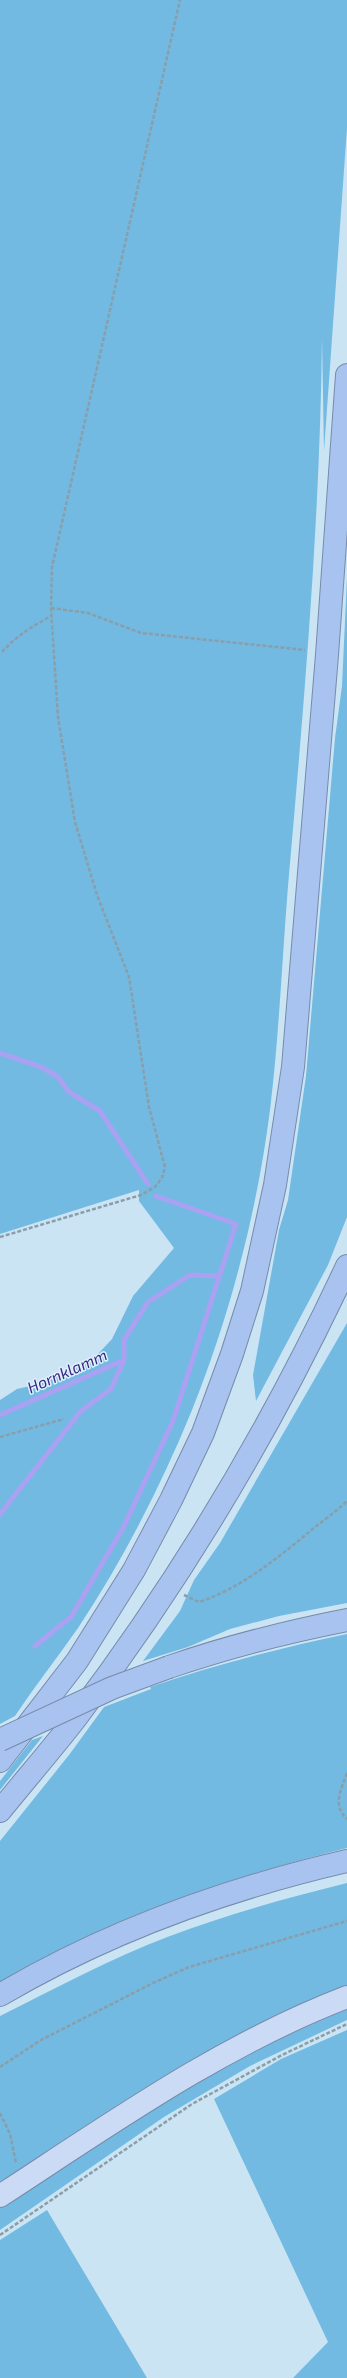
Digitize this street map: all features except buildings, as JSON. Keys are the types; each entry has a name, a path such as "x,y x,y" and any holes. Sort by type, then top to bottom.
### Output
{"highway":[{"path":"0,1762 77,1661 134,1570 171,1500 203,1433 232,1354 253,1285 275,1185 293,1067 327,656 347,375"},
{"path":"0,1811 76,1718 167,1588 232,1484 278,1403 347,1266"},
{"path":"0,1740 112,1688 169,1667 281,1634 347,1620"},
{"path":"0,1995 74,1956 194,1905 256,1885 347,1861"}],"main road":[{"path":"0,2196 180,2079 277,2026 347,1997"}],"path":[{"path":"0,1237 141,1195 155,1187 162,1178 165,1167 149,1108 129,977 97,895 74,822 58,717 51,608 52,567 180,0"},
{"path":"51,608 88,613 141,633 305,650"},
{"path":"2,652 9,644 29,628 51,616"},
{"path":"0,1437 64,1419"},
{"path":"167,1588 199,1602 216,1596 248,1577 295,1543 347,1501"},
{"path":"347,1773 338,1796 338,1806 347,1819"},
{"path":"0,2067 48,2037 153,1983 189,1967 347,1921"},
{"path":"0,2235 192,2104 282,2055 347,2024"},
{"path":"0,2113 10,2134 14,2160 25,2180"}],"shaded area":[{"path":"0,0 347,0 347,128 324,451 322,338 321,407 315,544 276,1054 270,1110 258,1187 250,1225 230,1300 206,1374 180,1438 140,1522 95,1602 78,1628 15,1716 0,1724 0,1400 17,1389 39,1384 78,1367 98,1354 112,1339 133,1296 174,1248 139,1201 139,1190 0,1234"},
{"path":"347,578 347,1217 328,1265 256,1401 253,1375 279,1230 288,1200 306,1076 335,738 342,686"},
{"path":"347,1323 347,1603 279,1616 230,1629 188,1647 143,1661 180,1611 194,1580 220,1543"},
{"path":"347,1634 347,1848 257,1873 169,1903 83,1939 0,1982 0,1841 69,1755 104,1707 151,1689 150,1687 199,1671 272,1651"},
{"path":"43,1736 0,1790 0,1781 32,1740"},
{"path":"347,1883 347,1985 276,2015 218,2046 0,2184 0,2016 105,1964 170,1936 258,1907"},
{"path":"347,2007 347,2020 250,2066 164,2117 0,2230 0,2207 126,2125 169,2098 256,2049"},
{"path":"347,2030 347,2378 293,2378 328,2342 214,2099 281,2059"},
{"path":"47,2210 147,2378 0,2378 0,2240"}],"waterway":[{"path":"0,1053 41,1067 58,1077 69,1092 100,1111 148,1184"},
{"path":"35,1646 71,1617 123,1528 173,1421 236,1224 156,1196"},
{"name":"Hornklamm","path":"0,1415 124,1360 124,1340 148,1302 190,1275 219,1276"},
{"path":"0,1514 81,1411 111,1389 124,1360"}]}
